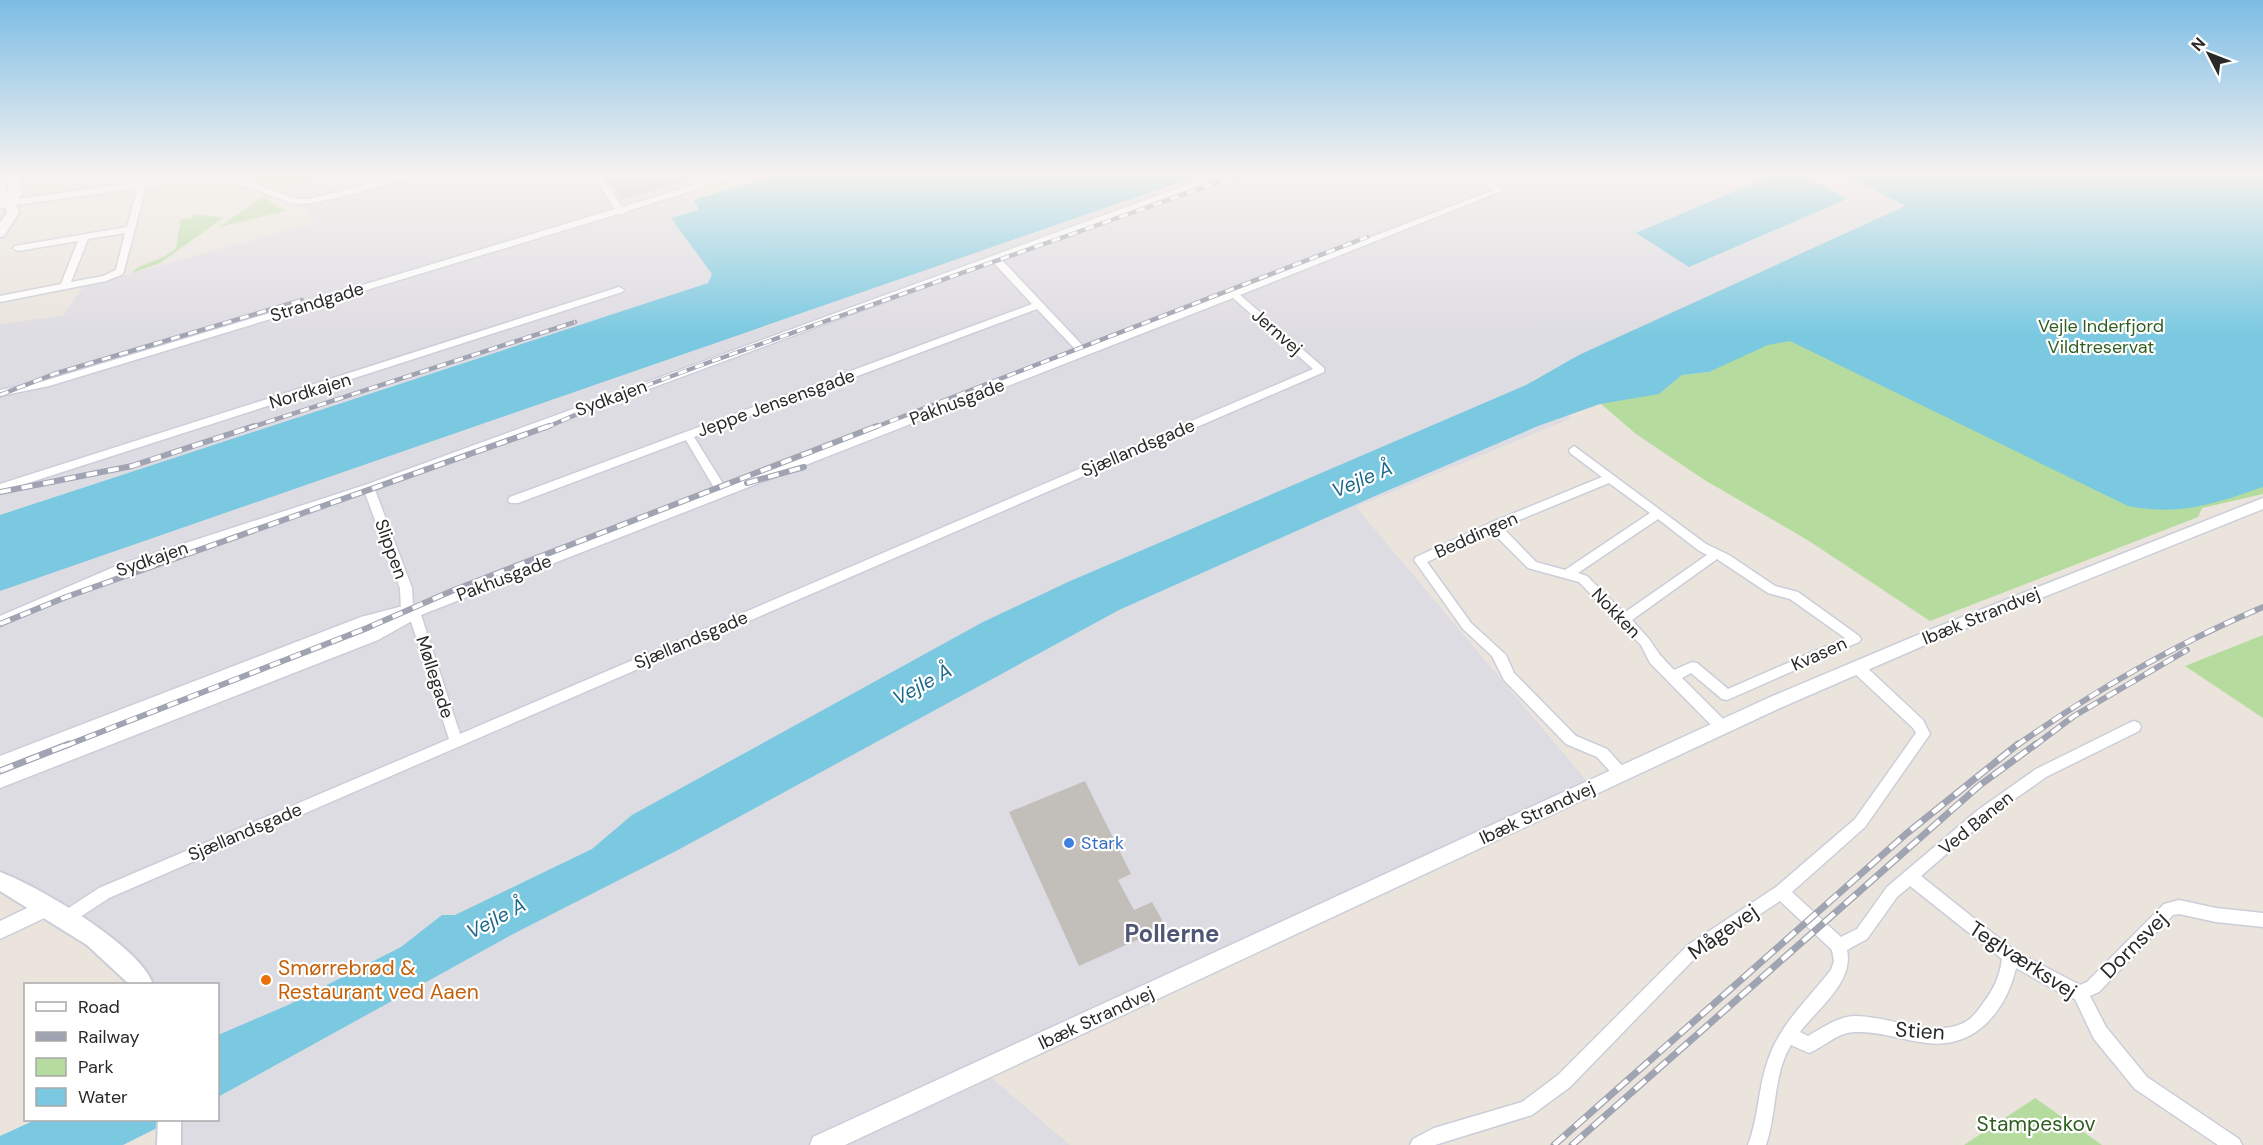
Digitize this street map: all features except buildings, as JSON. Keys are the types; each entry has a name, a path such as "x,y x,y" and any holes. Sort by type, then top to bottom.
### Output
{"main road":[{"path":"0,881 84,928 119,958 141,983"}],"street":[{"name":"Strandgade","path":"0,393 55,381 566,228"},
{"name":"Sydkajen","path":"0,621 125,567 369,488 1083,228"},
{"name":"Pakhusgade","path":"0,763 366,621 411,612 1402,228"},
{"path":"0,299 114,276 122,267 131,229 18,248"},
{"path":"64,286 84,237"},
{"path":"995,259 1083,352"},
{"name":"Nordkajen","path":"0,489 619,290"},
{"name":"Jernvej","path":"1234,294 1320,370"},
{"name":"Jeppe Jensensgade","path":"514,500 1038,305"},
{"name":"Sjællandsgade","path":"0,930 57,912 104,893 1320,370"},
{"path":"688,435 723,493"},
{"name":"Kvasen","path":"1574,450 1656,515 1715,555 1725,558 1772,590 1794,596 1855,639 1727,694 1692,667 1672,677"},
{"name":"Beddingen","path":"1610,478 1494,526 1420,561 1442,591 1445,599 1474,633 1486,640 1505,663 1509,676 1571,740 1602,753 1621,774"},
{"name":"Slippen","path":"369,488 406,588 411,612"},
{"name":"Ibæk Strandvej","path":"821,1145 1722,727 1857,667 2131,554 2263,503"},
{"path":"1566,575 1656,515"},
{"name":"Nokken","path":"1494,526 1532,565 1584,579 1672,677 1722,727"},
{"path":"1623,620 1715,555"},
{"name":"Pakhusgade","path":"0,781 372,636 411,612"},
{"name":"Møllegade","path":"411,612 456,741"},
{"name":"Mågevej","path":"1419,1145 1434,1136 1526,1108 1564,1081 1694,950 1781,892 1860,823 1923,734 1918,724 1857,667"},
{"name":"Ved Banen","path":"1839,946 1862,934 1892,892 1983,814 2041,773 2134,727"},
{"name":"Teglværksvej","path":"1911,877 1954,914 2010,956 2070,990 2080,993 2100,1033 2141,1083 2233,1145"},
{"path":"1757,1145 1762,1133 1773,1070 1780,1050 1838,974 1842,962 1839,946 1781,892"},
{"name":"Dornsvej","path":"2080,993 2092,987 2169,909 2179,907 2216,915 2263,920"},
{"name":"Stien","path":"1790,1036 1809,1045 1854,1024 1941,1036 1976,1028 1985,1018 2009,973 2010,956"}],"shaded area":[{"path":"294,228 1855,228 1532,380 1572,418 1356,507 1596,792 980,1068 1070,1145 163,1145 166,1121 219,1121 219,983 139,983 112,947 0,892 0,324 63,316 83,287"}],"green space":[{"path":"179,228 208,228 160,263 132,273 140,266 171,253 176,248"},
{"name":"Vejle Inderfjord Vildtreservat","path":"1858,228 2263,228 2263,494 2202,508 2198,517 1930,621 1809,541 1703,479 1636,434 1600,403 1557,372","holes":["1748,353 1709,372 1682,375 1659,394 1671,374"]},
{"path":"2263,635 2263,718 2185,666"},
{"name":"Stampeskov","path":"2035,1098 2102,1145 1964,1145"}],"water":[{"path":"679,228 1046,228 0,591 0,515 708,283 712,274"},
{"path":"1647,228 1779,228 1689,267 1636,233"},
{"name":"Vejle Inderfjord Vildtreservat","path":"1856,228 2263,228 2263,487 2197,507 2164,510 2128,506 1790,341 1768,345 1709,372 1682,375 1659,394 1600,404 1538,426 1119,610 676,851 515,933 219,1096 219,1035 288,1005 401,947 442,915 455,915 592,849 632,815 983,622 1068,582 1526,385 1579,355"},
{"path":"33,1121 171,1121 123,1145 0,1145 0,1136"}],"railway":[{"path":"545,428 626,393 707,363 1088,228"},
{"path":"873,428 1367,237"},
{"path":"0,395 54,374 302,300"},
{"path":"249,428 575,322"},
{"path":"0,492 132,466 254,426"},
{"path":"0,624 66,597 549,426"},
{"path":"65,746 367,628 454,590 877,426"},
{"path":"747,483 804,467"},
{"path":"2016,746 2106,687 2166,653 2263,607"},
{"path":"2034,746 2074,716 2187,650"},
{"path":"0,771 69,744"},
{"path":"1554,1145 1906,834 2018,744"},
{"path":"1572,1145 1980,785 2036,744"}],"place":[{"name":"Stark","path":"1069,843"},
{"name":"Smørrebrød & Restaurant ved Aaen","path":"266,980"}],"district":[{"name":"Pollerne","path":"1172,934"}],"water label":[{"name":"Vejle Å","path":"1362,479"},
{"name":"Vejle Å","path":"922,684"},
{"name":"Vejle Å","path":"496,918"}]}
